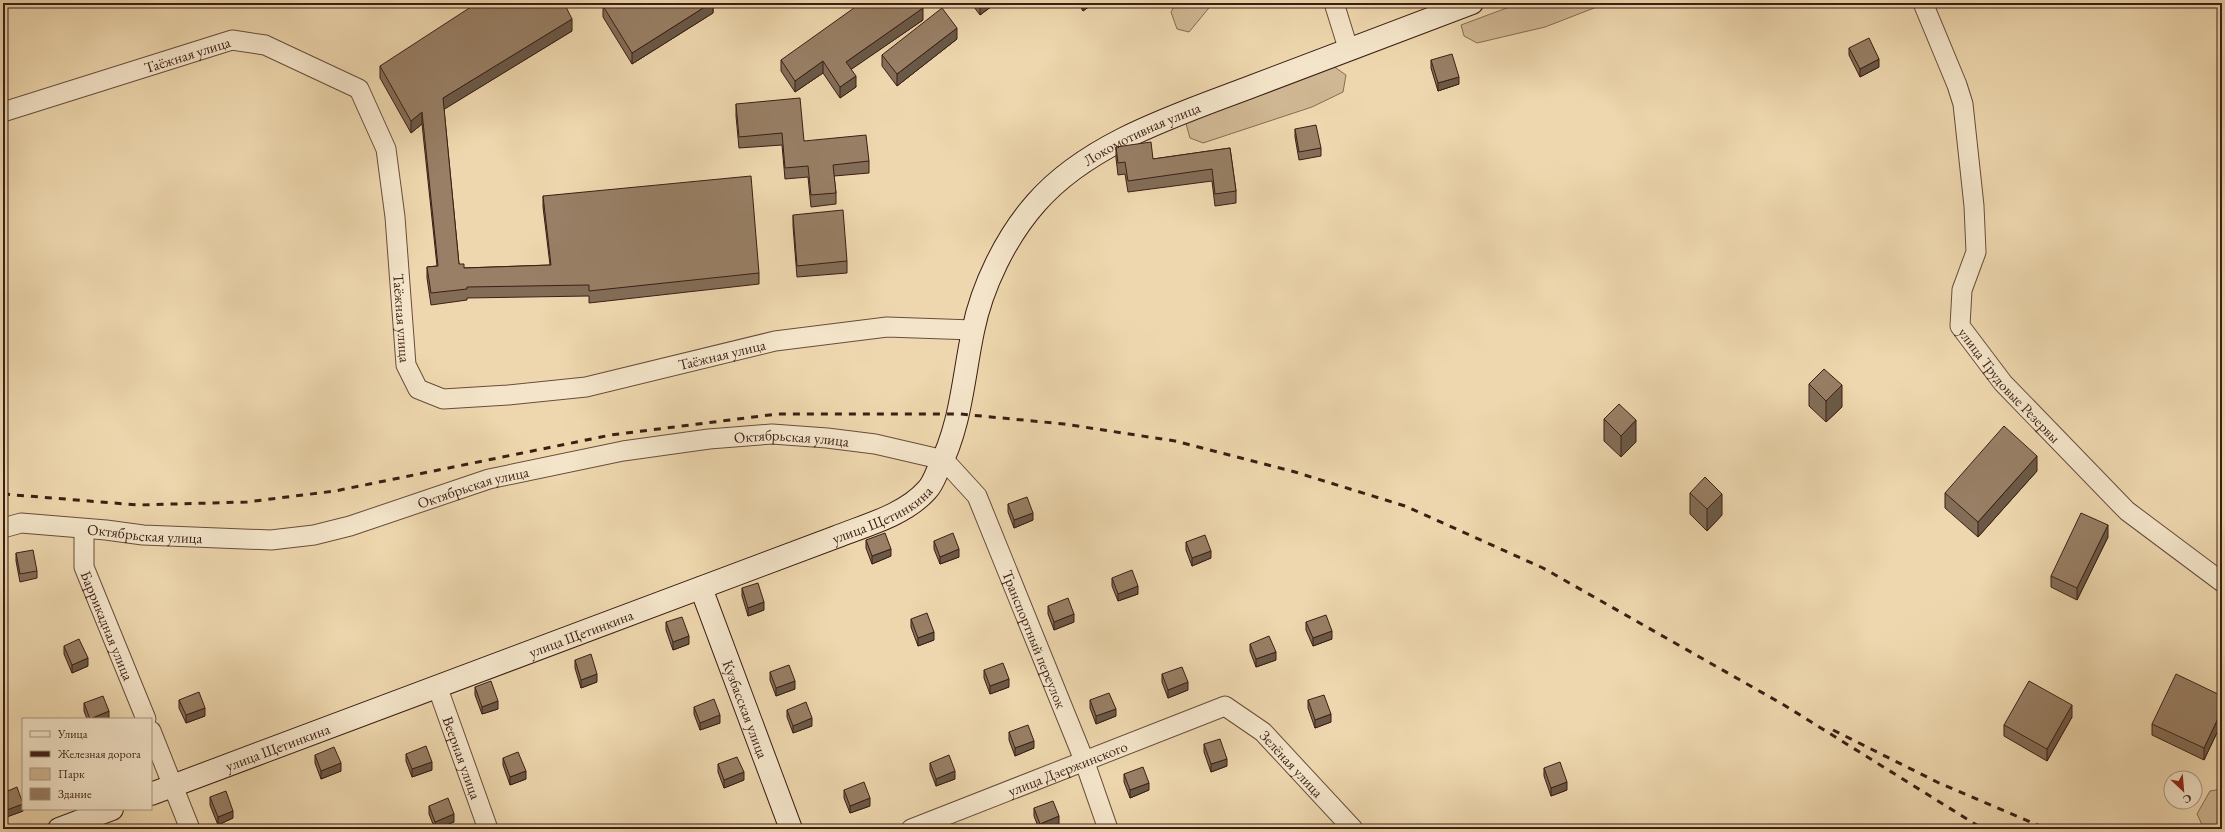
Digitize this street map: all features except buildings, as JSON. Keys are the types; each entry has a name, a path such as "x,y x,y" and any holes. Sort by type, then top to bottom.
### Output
{"street":[{"path":"1334,3 1348,48"},
{"name":"Локомотивная улица","path":"960,414 973,330 985,290 1016,228 1038,201 1066,175 1104,149 1144,130 1348,48 1472,3"},
{"name":"улица Трудовые Резервы","path":"1923,3 1957,85 1963,104 1974,206 1976,252 1962,290 1960,326 2003,382 2127,511 2222,582"},
{"name":"Таёжная улица","path":"3,112 232,40 265,45 359,89 386,149 395,217 406,365 418,389 443,399 508,395 586,387 782,340 887,327 973,330"},
{"name":"улица Щетинкина","path":"152,794 701,588 900,511 928,490 944,460 960,414"},
{"name":"Октябрьская улица","path":"3,528 21,523 84,530 106,530 143,535 271,540 314,534 350,526 489,479 623,450 709,439 772,434 827,438 876,444 944,460"},
{"name":"Транспортный переулок","path":"944,460 977,496 1084,760 1108,829"},
{"name":"Баррикадная улица","path":"84,530 84,567 146,718"},
{"name":"Кузбасская улица","path":"701,588 791,829"},
{"name":"Веерная улица","path":"437,686 488,829"},
{"name":"улица Дзержинского","path":"911,829 1225,706"},
{"name":"Зелёная улица","path":"1225,706 1263,732 1353,829"},
{"path":"152,734 190,829"},
{"path":"59,829 109,810"}],"green space":[{"path":"1176,3 1213,3 1189,32 1177,29 1171,12"},
{"path":"1520,3 1607,3 1545,27 1477,43 1464,36 1461,25"},
{"path":"1323,59 1346,75 1343,92 1312,107 1203,143 1190,138 1183,113"},
{"path":"2222,789 2222,829 2204,829 2197,814 2199,810 2203,810 2203,803 2210,791"}],"railway":[{"path":"3,494 138,505 247,502 335,491 611,435 777,414 960,414 1064,424 1175,441 1295,472 1405,506 1543,568 1784,705 1983,829"},
{"path":"1833,730 1939,783 2047,829"}]}
